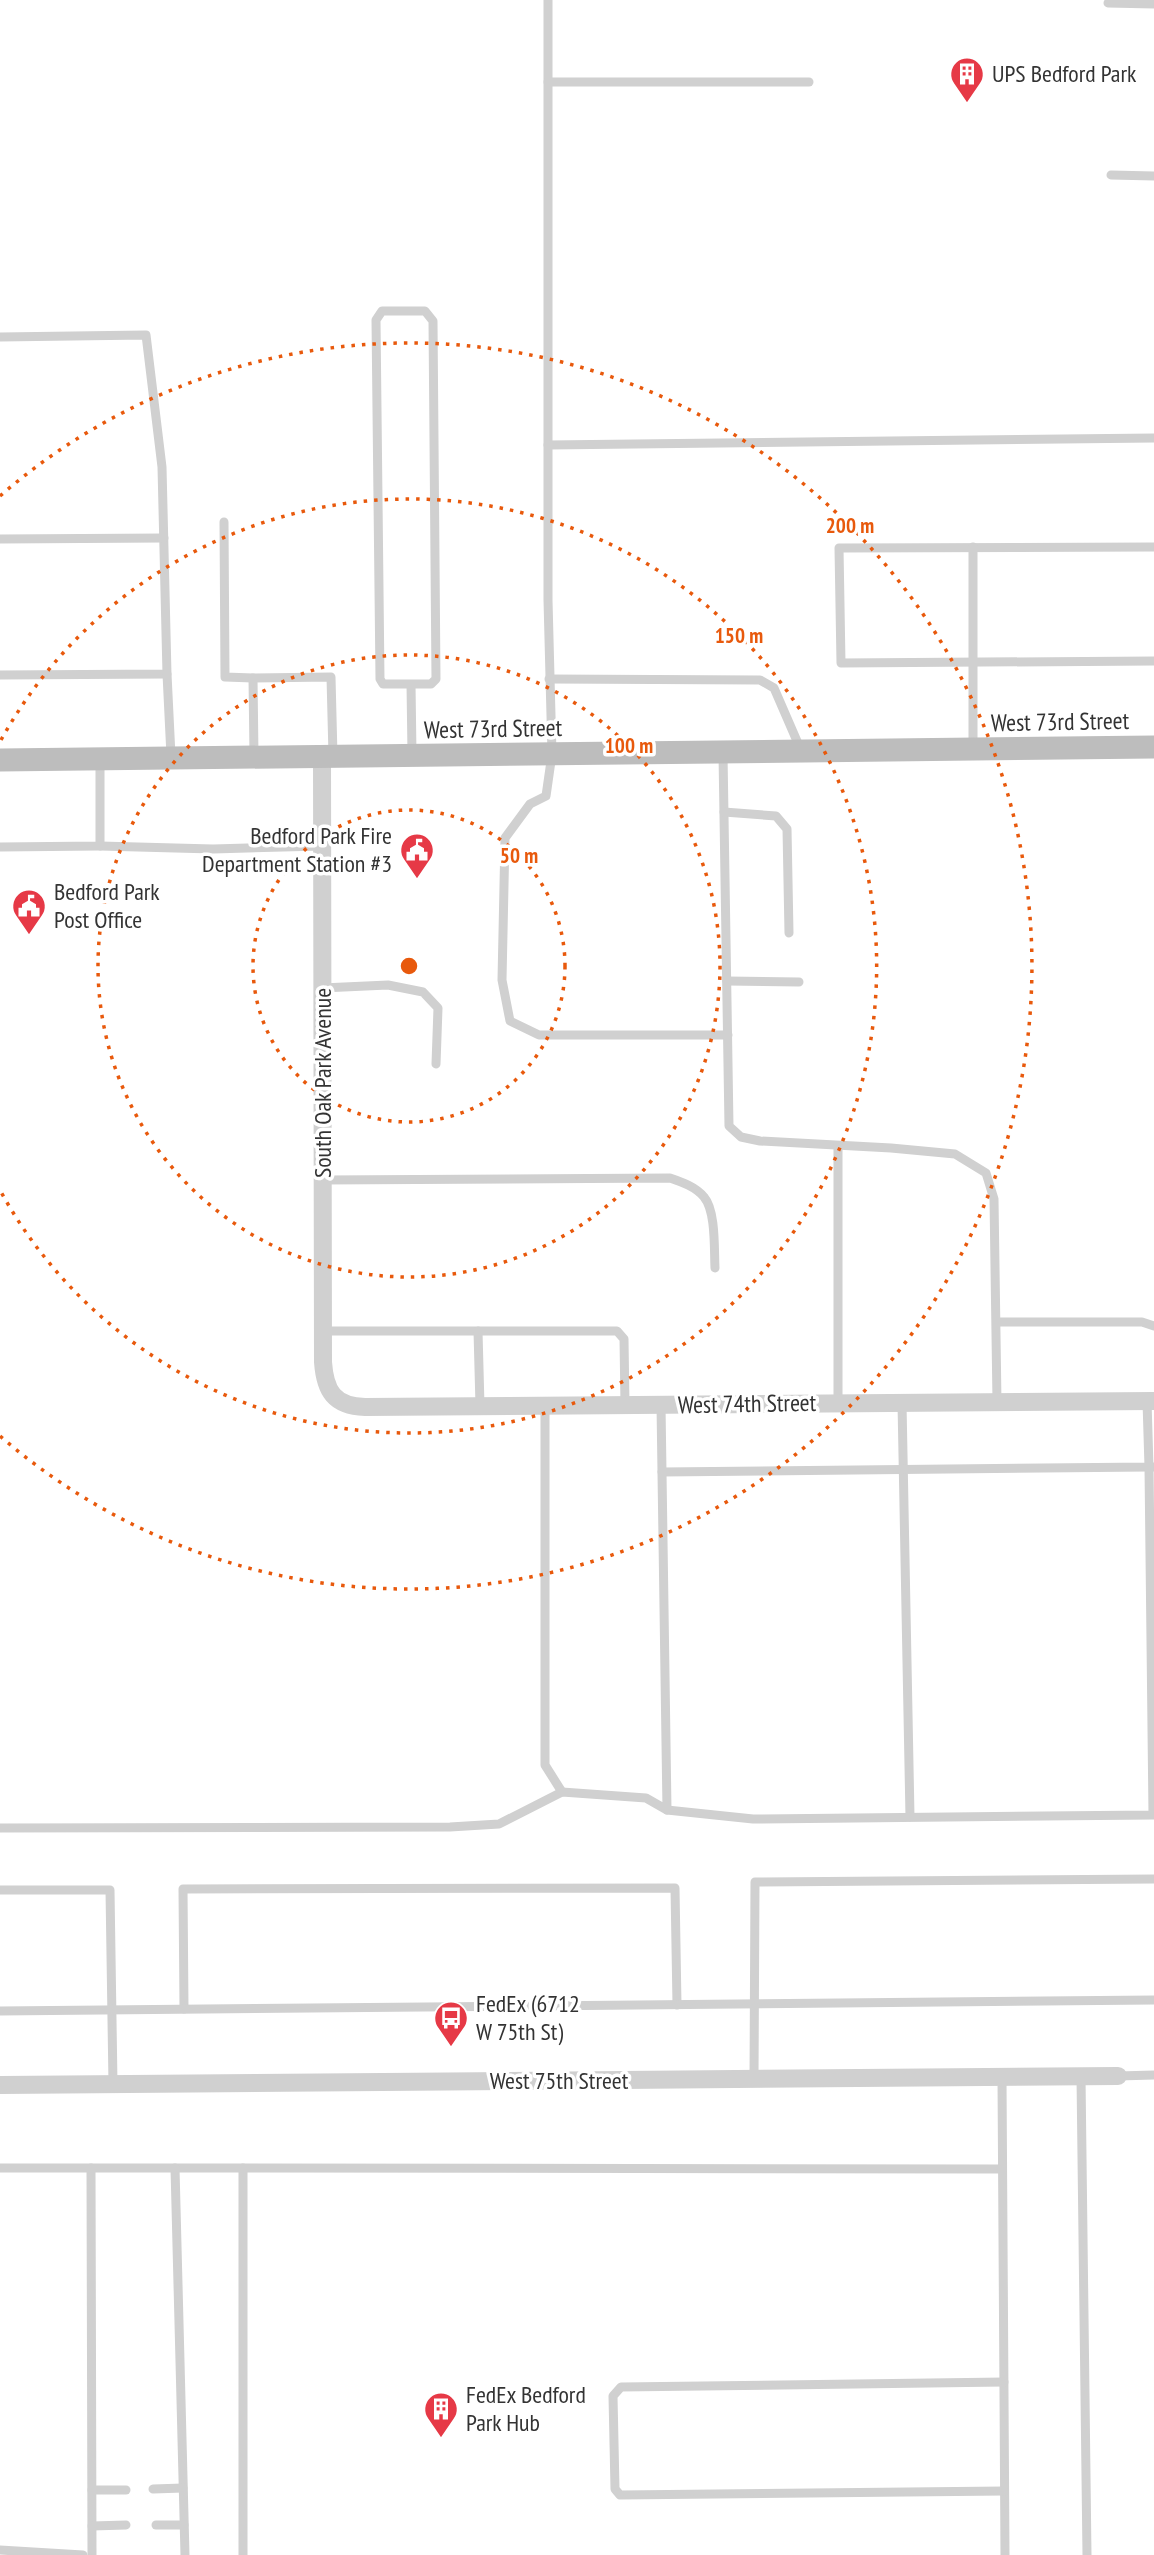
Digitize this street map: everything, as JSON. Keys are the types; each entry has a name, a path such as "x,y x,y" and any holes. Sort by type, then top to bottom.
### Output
{"street":[{"name":"West 73rd Street","path":"0,760 1154,747"},
{"name":"South Oak Park Avenue","path":"327,757 322,846 324,1381 341,1403"},
{"name":"West 74th Street","path":"341,1403 351,1407 365,1407 1151,1401"},
{"name":"West 75th Street","path":"0,2085 754,2080 1002,2086 1081,2077 1118,2077"}],"lane":[{"path":"548,0 549,679 552,754 546,796 530,804 505,838 502,980 510,1021 540,1035 728,1035"},
{"path":"1108,3 1154,4"},
{"path":"548,82 809,82"},
{"path":"1111,175 1154,176"},
{"path":"425,310 433,321 436,679 431,684 411,684 383,684 380,679 376,320 382,312 425,310"},
{"path":"0,337 146,335 162,467 171,758"},
{"path":"548,445 1154,438"},
{"path":"224,522 225,677 331,677 327,757"},
{"path":"0,539 164,538"},
{"path":"973,547 973,749"},
{"path":"1154,547 839,548 841,663 1154,661"},
{"path":"0,675 167,674"},
{"path":"253,678 254,758"},
{"path":"549,679 760,680 774,688 801,751"},
{"path":"411,684 412,756"},
{"path":"723,752 730,1126 741,1137 760,1141 891,1147 955,1154 986,1173 994,1199 997,1402"},
{"path":"100,759 100,846"},
{"path":"724,812 776,816 787,829 789,933"},
{"path":"0,847 213,849 322,846"},
{"path":"727,981 799,982"},
{"path":"322,988 388,985 423,992 438,1008 436,1063"},
{"path":"838,1146 838,1403"},
{"path":"323,1180 670,1178 688,1185 704,1197 711,1210 715,1268"},
{"path":"997,1322 1142,1322 1154,1326"},
{"path":"323,1331 617,1331 624,1339 625,1405"},
{"path":"478,1331 480,1406"},
{"path":"0,1828 450,1827 499,1824 562,1792 646,1798 667,1810 753,1819 1153,1815 1151,1401"},
{"path":"902,1403 909,1817"},
{"path":"661,1405 667,1810"},
{"path":"545,1406 545,1765 562,1792"},
{"path":"662,1472 1151,1467"},
{"path":"754,2080 755,1882 1154,1879"},
{"path":"184,2009 183,1889 675,1888 677,2005"},
{"path":"0,1890 110,1890 113,2084"},
{"path":"0,2011 1154,2000"},
{"path":"1118,2077 1154,2075"},
{"path":"1081,2077 1087,2555"},
{"path":"1002,2086 1005,2555"},
{"path":"0,2168 1002,2169"},
{"path":"91,2168 92,2555"},
{"path":"175,2168 185,2555"},
{"path":"243,2168 243,2555"},
{"path":"1004,2382 621,2387 613,2396 615,2488 620,2495 1004,2491"},
{"path":"153,2489 183,2488"},
{"path":"92,2490 126,2490"},
{"path":"92,2526 126,2525"},
{"path":"156,2525 184,2525"},
{"path":"0,2550 83,2555"}],"place":[{"name":"UPS Bedford Park","path":"967,104"},
{"name":"Bedford Park Fire Department Station #3","path":"417,880"},
{"name":"Bedford Park Post Office","path":"29,936"},
{"name":"FedEx (6712 W 75th St)","path":"451,2048"},
{"name":"FedEx Bedford Park Hub","path":"441,2439"}]}
